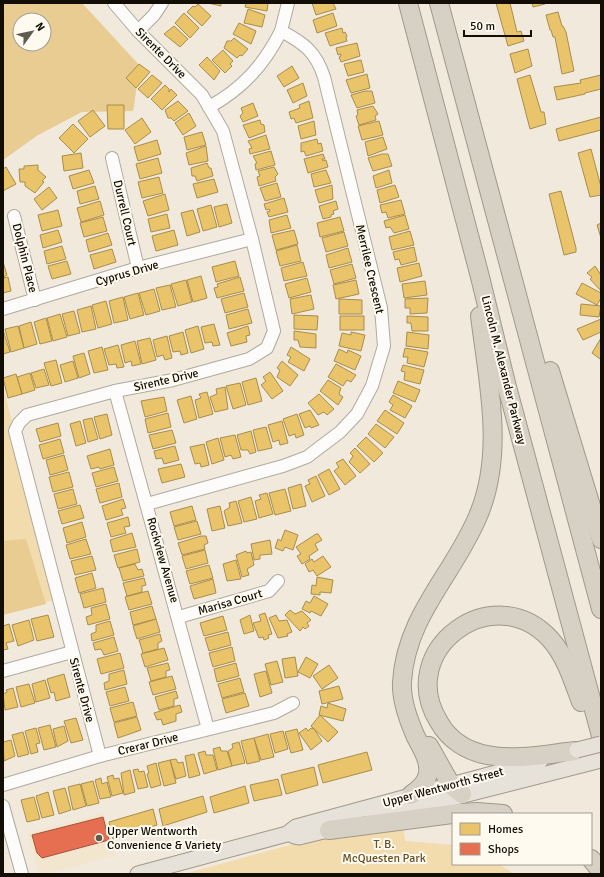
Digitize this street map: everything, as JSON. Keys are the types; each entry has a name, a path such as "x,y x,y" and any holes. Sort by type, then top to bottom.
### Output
{"highway":[{"name":"Lincoln M. Alexander Parkway","path":"408,3 480,276 506,383 601,736"},
{"path":"439,3 601,610"},
{"path":"492,200 507,227 601,539"},
{"path":"411,795 425,782 428,769 424,754 410,723 403,697 402,683 407,653 413,632 423,611 479,516 490,477 493,426 478,305 480,276"},
{"path":"578,756 498,757 473,751 460,744 450,736 434,716 428,690 430,668 439,648 446,638 468,622 491,616 515,618 528,622 540,630 550,640 566,664 601,755"},
{"path":"407,653 409,690 417,722 430,748 456,790"},
{"path":"460,813 490,813"},
{"path":"329,830 452,814"},
{"path":"592,861 601,871"}],"main road":[{"name":"Upper Wentworth Street","path":"287,834 299,837 329,830 456,790 578,756 601,744"},
{"name":"Upper Wentworth Street","path":"578,756 601,760"},
{"name":"Upper Wentworth Street","path":"138,874 287,834 296,827 411,795 456,790"}],"street":[{"name":"Sirente Drive","path":"100,756 15,431 19,423 27,415 115,391 173,380 249,359 267,348 274,331 223,131 210,107 190,82 138,30 114,3"},
{"path":"138,30 154,15 162,3"},
{"path":"210,107 232,93 251,77 267,57 282,30 288,3"},
{"name":"Merrilee Crescent","path":"147,504 283,466 307,457 340,432 357,414 372,386 384,346 381,308 324,77 318,63 309,49 301,41 282,30"},
{"name":"Durrell Court","path":"112,158 138,268"},
{"name":"Dolphin Place","path":"14,216 35,300"},
{"name":"Cyprus Drive","path":"3,309 138,268 252,240"},
{"name":"Rockview Avenue","path":"115,391 179,617 208,729"},
{"name":"Marisa Court","path":"179,617 269,591 278,582"},
{"path":"3,671 72,652"},
{"name":"Crerar Drive","path":"3,785 100,756 274,713 293,703"},
{"path":"3,806 22,874"}],"shaded area":[{"path":"3,3 82,3 140,66 133,111 82,112 38,135 3,160"},
{"path":"26,539 46,604 3,615 3,541"},
{"path":"104,813 116,855 47,874 39,874 28,833"}],"green space":[{"path":"3,387 58,599 3,613"},
{"name":"T. B. McQuesten Park","path":"403,825 405,841 452,845 452,865 500,865 514,874 184,874 308,840"}],"building: Homes":[{"path":"208,3 221,3 221,6"},
{"path":"246,3 268,3 267,11 245,7"},
{"path":"312,3 333,3 336,9 316,15"},
{"path":"496,3 510,3 517,32 521,31 524,41 508,46"},
{"path":"532,3 545,3 545,4 533,7"},
{"path":"198,4 211,16 202,26 187,12 193,6 195,7"},
{"path":"248,9 265,15 262,27 244,23"},
{"path":"558,12 562,26 566,32 574,71 562,74 555,37 553,37 550,30 546,15"},
{"path":"184,13 199,28 190,38 175,23"},
{"path":"333,13 337,26 317,33 313,20"},
{"path":"239,23 256,31 251,44 233,34"},
{"path":"174,26 188,39 180,47 164,34"},
{"path":"342,28 343,33 345,32 347,36 347,41 330,46 325,33"},
{"path":"234,38 248,49 242,56 240,55 237,58 224,48 227,41 231,41"},
{"path":"357,43 360,56 341,62 339,57 341,54 338,55 336,48"},
{"path":"528,49 532,66 515,73 510,54"},
{"path":"223,50 233,61 230,64 232,66 225,73 212,60"},
{"path":"207,57 220,71 214,80 199,65"},
{"path":"361,60 364,72 348,76 344,64"},
{"path":"139,64 150,72 136,88 126,78"},
{"path":"292,66 299,78 284,87 277,76"},
{"path":"367,74 370,88 351,93 346,80"},
{"path":"152,75 162,83 148,98 138,89"},
{"path":"530,75 541,112 544,112 546,124 530,129 517,79"},
{"path":"601,75 601,89 557,100 554,87 581,83 580,80"},
{"path":"303,83 307,96 293,103 287,90"},
{"path":"165,85 169,89 169,92 171,89 177,95 162,110 151,99"},
{"path":"365,91 372,91 375,103 357,108 351,95"},
{"path":"178,101 188,111 174,121 171,118 168,118 165,110"},
{"path":"309,101 313,118 296,123 294,118 291,119 289,112 300,108 299,105"},
{"path":"253,103 258,116 243,122 240,116 243,113 241,108"},
{"path":"107,105 124,105 124,129 108,129"},
{"path":"373,106 378,114 375,116 376,120 359,125 356,116 358,115 357,110"},
{"path":"93,110 105,126 90,137 78,121"},
{"path":"189,113 196,126 183,135 175,123"},
{"path":"601,117 601,130 559,141 556,129"},
{"path":"142,118 151,132 135,144 125,130"},
{"path":"260,120 261,124 264,125 265,132 249,138 243,125"},
{"path":"314,121 316,135 301,139 298,126"},
{"path":"379,121 383,135 362,140 358,126"},
{"path":"73,124 88,139 74,153 59,138"},
{"path":"202,132 206,145 187,150 184,137"},
{"path":"266,135 270,149 250,154 249,149 252,148 248,141"},
{"path":"383,137 387,149 368,156 365,142"},
{"path":"317,139 318,144 321,143 323,151 306,156 304,151 301,152 301,143"},
{"path":"157,140 161,154 138,161 134,147"},
{"path":"206,146 208,161 189,165 186,153"},
{"path":"591,149 601,187 601,195 590,197 578,153"},
{"path":"271,151 275,165 256,170 255,164 257,163 253,156"},
{"path":"81,153 83,168 64,171 62,156"},
{"path":"323,154 325,159 322,159 323,161 326,160 328,167 308,173 304,159"},
{"path":"388,154 392,166 373,171 368,158"},
{"path":"158,158 162,173 140,179 136,164"},
{"path":"207,163 209,168 211,168 213,176 197,181 195,176 192,176 191,168"},
{"path":"38,165 38,170 46,177 35,193 25,186 25,182 20,182 19,169 24,169 24,166"},
{"path":"6,167 16,184 3,191 3,169"},
{"path":"274,167 278,174 275,177 276,181 259,186 257,177 260,176 258,171"},
{"path":"89,170 94,183 73,189 69,176"},
{"path":"326,170 331,183 314,187 311,174"},
{"path":"389,170 392,183 376,188 373,176"},
{"path":"159,177 163,193 142,198 138,182"},
{"path":"214,179 218,192 197,198 193,184"},
{"path":"277,183 281,197 265,201 260,188"},
{"path":"332,185 333,199 319,203 315,190"},
{"path":"395,185 399,197 380,203 377,190"},
{"path":"95,186 99,199 80,204 77,191"},
{"path":"49,187 57,198 42,210 34,199"},
{"path":"561,191 576,248 576,252 564,255 549,194"},
{"path":"165,194 169,210 148,216 143,201"},
{"path":"284,198 288,212 269,217 267,212 270,211 269,209 266,210 264,204"},
{"path":"401,200 405,214 388,218 386,212 382,213 380,205"},
{"path":"100,201 104,215 81,222 77,208"},
{"path":"336,201 338,209 333,211 334,214 331,215 331,217 323,219 319,206"},
{"path":"227,204 232,223 219,227 214,207"},
{"path":"211,205 217,227 203,231 197,209"},
{"path":"58,210 62,226 42,231 38,215"},
{"path":"193,210 200,232 187,236 181,213"},
{"path":"167,214 170,228 151,232 148,219"},
{"path":"287,215 291,228 271,233 269,220"},
{"path":"405,215 409,229 394,233 390,227 386,228 384,221"},
{"path":"103,217 107,231 84,237 80,223"},
{"path":"340,217 344,231 320,237 317,223"},
{"path":"601,223 601,238 597,225"},
{"path":"58,230 62,242 43,248 40,235"},
{"path":"174,230 178,245 156,251 152,236"},
{"path":"294,230 298,244 276,250 272,235"},
{"path":"410,231 414,245 392,250 389,237"},
{"path":"344,232 348,246 326,252 322,238"},
{"path":"108,233 112,245 89,252 86,240"},
{"path":"297,245 301,261 280,266 276,251"},
{"path":"62,246 66,259 47,264 44,251"},
{"path":"414,247 417,261 401,265 399,259 395,260 393,252"},
{"path":"348,248 352,262 329,268 326,255"},
{"path":"112,249 116,262 94,269 90,255"},
{"path":"67,261 71,274 52,279 48,266"},
{"path":"235,261 239,276 216,282 212,267"},
{"path":"3,262 7,275 3,277"},
{"path":"303,262 307,276 284,281 281,268"},
{"path":"419,263 422,276 400,282 397,268"},
{"path":"352,264 356,278 334,284 330,270"},
{"path":"595,266 601,275 601,291 590,279 592,277 587,273"},
{"path":"201,276 207,298 193,302 187,280"},
{"path":"8,277 11,291 3,293 3,278"},
{"path":"240,277 244,291 217,298 214,288 218,287 217,284"},
{"path":"307,278 311,292 289,298 285,284"},
{"path":"186,280 192,302 178,306 171,284"},
{"path":"356,280 359,294 336,299 333,285"},
{"path":"425,281 427,295 404,298 402,284"},
{"path":"582,283 601,293 601,298 597,305 576,294"},
{"path":"170,285 176,307 162,310 156,288"},
{"path":"154,289 160,311 146,315 139,293"},
{"path":"138,293 144,315 130,319 124,297"},
{"path":"244,293 248,307 225,313 221,299"},
{"path":"311,295 314,309 292,314 290,299"},
{"path":"123,297 128,320 114,323 109,301"},
{"path":"428,298 427,313 410,314 410,308 405,308 405,299"},
{"path":"339,299 362,300 362,314 339,314"},
{"path":"106,301 112,324 98,328 92,305"},
{"path":"581,304 601,306 599,317 580,315"},
{"path":"91,306 96,329 82,332 77,310"},
{"path":"248,309 252,323 229,329 226,315"},
{"path":"74,311 80,333 68,336 62,314"},
{"path":"60,314 67,337 53,341 47,318"},
{"path":"294,315 318,316 317,330 294,329"},
{"path":"340,316 364,316 364,330 340,330"},
{"path":"407,316 428,317 428,331 412,331 411,323 407,323"},
{"path":"46,318 52,341 40,344 34,322"},
{"path":"601,319 601,332 583,340 577,329"},
{"path":"31,322 37,344 24,348 19,326"},
{"path":"214,324 220,345 213,346 212,342 205,343 201,327"},
{"path":"18,326 24,348 11,352 5,329"},
{"path":"198,326 204,349 191,353 185,330"},
{"path":"248,326 250,335 246,336 247,342 231,346 227,333"},
{"path":"3,330 10,352 3,354"},
{"path":"294,331 316,334 316,348 300,347 298,340 294,340"},
{"path":"183,332 188,353 181,355 180,351 173,352 169,336"},
{"path":"351,332 365,335 361,351 339,346 342,333 351,335"},
{"path":"407,332 429,335 428,349 406,346"},
{"path":"167,336 172,358 165,360 163,355 157,357 153,340"},
{"path":"150,338 156,360 142,364 137,341"},
{"path":"601,338 601,358 600,359 592,353"},
{"path":"135,341 141,364 132,366 131,361 125,363 121,345"},
{"path":"118,345 124,367 117,368 116,364 109,365 104,349"},
{"path":"102,347 108,370 94,373 88,351"},
{"path":"291,347 310,359 304,371 288,362 291,357 287,355"},
{"path":"405,348 428,352 424,367 407,363 408,357 403,357"},
{"path":"339,349 347,353 348,350 361,356 355,370 334,361"},
{"path":"84,353 90,374 79,378 73,356"},
{"path":"56,360 62,383 51,386 44,363"},
{"path":"73,361 78,378 65,382 60,365"},
{"path":"282,361 298,375 290,386 277,377 280,370 277,368"},
{"path":"336,364 356,375 351,382 347,380 343,386 328,377"},
{"path":"403,365 424,370 420,384 404,380 405,372 401,371"},
{"path":"44,369 49,385 36,388 31,373"},
{"path":"270,372 283,391 272,399 261,385 266,381 263,377"},
{"path":"30,373 35,390 22,394 17,377"},
{"path":"16,374 22,394 8,398 3,378"},
{"path":"256,378 262,401 248,405 242,382"},
{"path":"328,380 341,388 339,394 343,397 338,405 320,391"},
{"path":"398,381 420,390 415,402 393,393"},
{"path":"240,383 246,405 233,409 226,386"},
{"path":"225,387 228,409 215,412 210,397 217,394 216,389"},
{"path":"207,392 213,414 199,418 195,400 201,398 199,394"},
{"path":"319,394 334,409 327,415 324,412 318,415 308,403"},
{"path":"393,395 412,406 405,418 390,410 393,405 389,402"},
{"path":"191,396 197,419 184,423 177,400"},
{"path":"164,397 167,411 145,417 141,401"},
{"path":"310,410 319,425 311,428 310,426 305,428 299,414"},
{"path":"385,410 404,423 397,434 377,421"},
{"path":"168,413 171,427 148,433 145,419"},
{"path":"107,414 112,435 100,439 94,417"},
{"path":"297,414 304,435 296,438 295,434 289,436 283,419"},
{"path":"92,418 98,439 88,442 83,420"},
{"path":"80,421 86,443 76,446 70,424"},
{"path":"282,421 288,443 280,445 279,440 273,442 268,425"},
{"path":"58,423 61,436 40,442 36,429"},
{"path":"376,424 394,437 385,448 368,434"},
{"path":"266,427 272,448 258,451 253,430"},
{"path":"172,430 176,443 153,449 149,435"},
{"path":"251,431 256,452 250,454 248,450 241,450 237,435"},
{"path":"235,435 241,457 233,459 231,455 225,457 220,438"},
{"path":"366,437 383,453 374,462 357,446"},
{"path":"218,438 224,460 212,464 206,442"},
{"path":"60,439 64,453 43,459 39,445"},
{"path":"204,444 209,465 201,467 200,463 195,464 190,447"},
{"path":"175,446 179,460 164,464 162,458 156,459 154,451"},
{"path":"355,448 370,464 360,473 349,462 353,456 350,453"},
{"path":"110,449 114,465 100,469 99,467 91,469 87,456"},
{"path":"64,455 68,470 50,475 46,460"},
{"path":"343,459 356,476 345,485 334,471 339,467 336,463"},
{"path":"181,464 185,477 162,483 158,469"},
{"path":"114,467 118,481 96,487 92,473"},
{"path":"329,469 340,489 329,495 318,475"},
{"path":"69,472 73,487 53,492 49,477"},
{"path":"316,476 325,496 312,502 305,486 310,484 308,480"},
{"path":"119,483 122,497 100,503 96,489"},
{"path":"301,484 306,506 293,509 288,488"},
{"path":"73,489 77,504 58,509 54,494"},
{"path":"285,489 291,511 275,515 269,493"},
{"path":"267,493 273,514 259,518 255,501 261,499 259,495"},
{"path":"251,497 257,519 244,522 238,501"},
{"path":"123,499 126,508 121,509 123,515 106,520 102,506"},
{"path":"236,501 242,523 228,526 224,511 230,507 229,503"},
{"path":"80,505 84,518 62,524 58,511"},
{"path":"192,506 196,520 174,526 170,512"},
{"path":"220,506 225,528 212,531 207,509"},
{"path":"128,517 130,526 124,527 126,533 111,537 107,523"},
{"path":"197,521 201,534 178,540 174,527"},
{"path":"82,522 86,537 67,543 63,528"},
{"path":"285,530 298,535 293,550 285,547 283,551 275,548 278,539 281,541"},
{"path":"132,533 136,547 113,552 110,540"},
{"path":"318,534 322,540 315,544 318,550 309,556 310,559 302,564 297,556 301,554 296,547"},
{"path":"201,536 206,536 208,543 204,545 205,549 182,555 178,543"},
{"path":"86,539 91,554 70,559 66,545"},
{"path":"270,540 272,554 260,555 260,559 254,560 251,544"},
{"path":"137,549 140,562 118,568 114,555"},
{"path":"205,550 208,563 186,569 182,556"},
{"path":"246,551 247,553 251,552 254,565 247,569 249,575 242,577 236,555"},
{"path":"92,556 96,570 75,575 71,561"},
{"path":"323,556 331,567 317,576 313,570 309,572 305,564 312,559 314,562"},
{"path":"236,560 241,579 227,581 223,564"},
{"path":"135,564 138,570 142,569 144,576 123,581 119,568"},
{"path":"209,565 213,578 190,584 186,571"},
{"path":"92,573 96,588 79,593 75,578"},
{"path":"317,577 333,580 331,593 320,592 320,595 311,594 312,585 316,586"},
{"path":"144,578 146,585 142,586 142,592 127,596 123,583"},
{"path":"213,579 216,593 194,599 190,586"},
{"path":"103,588 106,602 84,608 80,594"},
{"path":"148,591 152,604 129,610 125,597"},
{"path":"314,596 328,604 321,616 311,611 310,613 302,609 306,601 310,603"},
{"path":"106,604 110,619 88,625 86,617 92,615 91,608"},
{"path":"152,606 156,619 133,625 130,612"},
{"path":"290,610 295,614 302,611 311,620 307,623 309,626 305,629 303,627 300,631 285,615"},
{"path":"265,613 272,634 268,635 269,638 264,640 263,637 259,638 253,623 261,621 259,615"},
{"path":"48,615 54,637 37,641 31,619"},
{"path":"250,615 254,631 244,634 240,620"},
{"path":"276,615 279,621 287,620 292,632 287,634 288,636 278,638 269,618"},
{"path":"223,616 227,630 204,636 200,623"},
{"path":"156,619 160,632 137,639 133,626"},
{"path":"29,620 34,640 18,646 12,625"},
{"path":"110,621 114,635 92,641 91,634 96,632 96,625"},
{"path":"9,624 14,641 6,643 8,649 3,650 3,626"},
{"path":"228,632 231,645 209,651 205,638"},
{"path":"160,634 162,641 158,643 158,649 143,653 139,640"},
{"path":"114,637 118,651 104,655 101,649 95,650 93,643"},
{"path":"232,647 235,661 213,667 209,653"},
{"path":"164,648 168,660 145,667 141,654"},
{"path":"120,653 124,668 101,674 97,659"},
{"path":"295,657 298,676 285,678 282,659"},
{"path":"306,657 318,664 310,678 298,672"},
{"path":"277,661 283,682 271,685 265,664"},
{"path":"168,663 170,670 166,671 166,677 151,681 147,668"},
{"path":"236,663 239,676 217,682 214,669"},
{"path":"329,665 338,678 322,689 313,676"},
{"path":"124,670 127,684 105,690 104,683 109,681 109,674"},
{"path":"266,671 272,693 260,697 254,674"},
{"path":"64,674 70,697 56,701 54,692 51,693 47,679"},
{"path":"172,676 176,689 153,695 149,682"},
{"path":"240,678 244,692 222,698 218,684"},
{"path":"45,680 50,698 36,702 32,684"},
{"path":"29,684 35,703 21,707 16,687"},
{"path":"339,686 343,699 322,704 319,691"},
{"path":"125,687 129,701 110,706 106,692"},
{"path":"13,688 18,707 5,710 3,694 7,692 6,690"},
{"path":"176,691 178,698 174,699 174,706 159,710 155,697"},
{"path":"245,693 249,706 226,713 222,699"},
{"path":"133,702 137,716 114,722 110,708"},
{"path":"328,703 346,709 343,721 319,715 321,706 327,708"},
{"path":"180,705 182,712 176,714 176,721 163,725 161,719 157,720 154,713"},
{"path":"320,715 338,732 328,742 311,726"},
{"path":"137,717 141,730 118,738 114,723"},
{"path":"76,718 83,740 71,743 64,721"},
{"path":"50,725 56,747 44,750 38,728"},
{"path":"64,726 68,741 57,747 53,729"},
{"path":"36,728 40,743 36,744 38,752 31,754 25,731"},
{"path":"306,728 308,731 311,728 314,729 322,741 311,750 299,733"},
{"path":"297,729 303,750 291,753 285,732"},
{"path":"283,731 288,749 275,753 270,734"},
{"path":"23,732 29,754 18,757 12,735"},
{"path":"268,734 274,757 261,760 254,738"},
{"path":"254,738 260,761 247,764 241,741"},
{"path":"11,740 15,756 4,761 3,742"},
{"path":"239,742 245,763 232,766 228,751 233,748 232,744"},
{"path":"220,747 221,751 227,751 232,766 218,770 213,749"},
{"path":"205,751 206,755 213,755 217,770 204,774 198,753"},
{"path":"367,752 372,770 323,783 318,765"},
{"path":"194,754 200,775 189,778 185,756"},
{"path":"176,759 178,763 183,762 186,776 176,779 170,760"},
{"path":"170,760 176,783 164,786 158,763"},
{"path":"156,763 161,785 151,788 147,774 149,773 147,766"},
{"path":"314,767 318,785 286,794 281,775"},
{"path":"138,769 139,772 144,771 148,787 138,789 133,770"},
{"path":"130,770 135,792 124,795 121,773"},
{"path":"113,775 114,779 119,778 123,793 112,796 107,777"},
{"path":"101,778 102,784 107,782 111,797 100,799 95,780"},
{"path":"278,779 282,795 254,801 250,785"},
{"path":"93,781 99,803 87,806 81,784"},
{"path":"80,784 86,806 73,810 68,787"},
{"path":"245,786 249,803 214,813 210,797"},
{"path":"65,788 71,810 59,814 53,791"},
{"path":"48,792 54,815 42,818 36,796"},
{"path":"203,796 207,812 163,826 159,809"},
{"path":"34,797 40,819 27,822 21,800"},
{"path":"153,809 157,825 113,839 109,822"}],"building: Shops":[{"path":"103,817 109,840 42,858 37,853 32,835"}],"place":[{"name":"Upper Wentworth Convenience & Variety","path":"99,838"}]}
